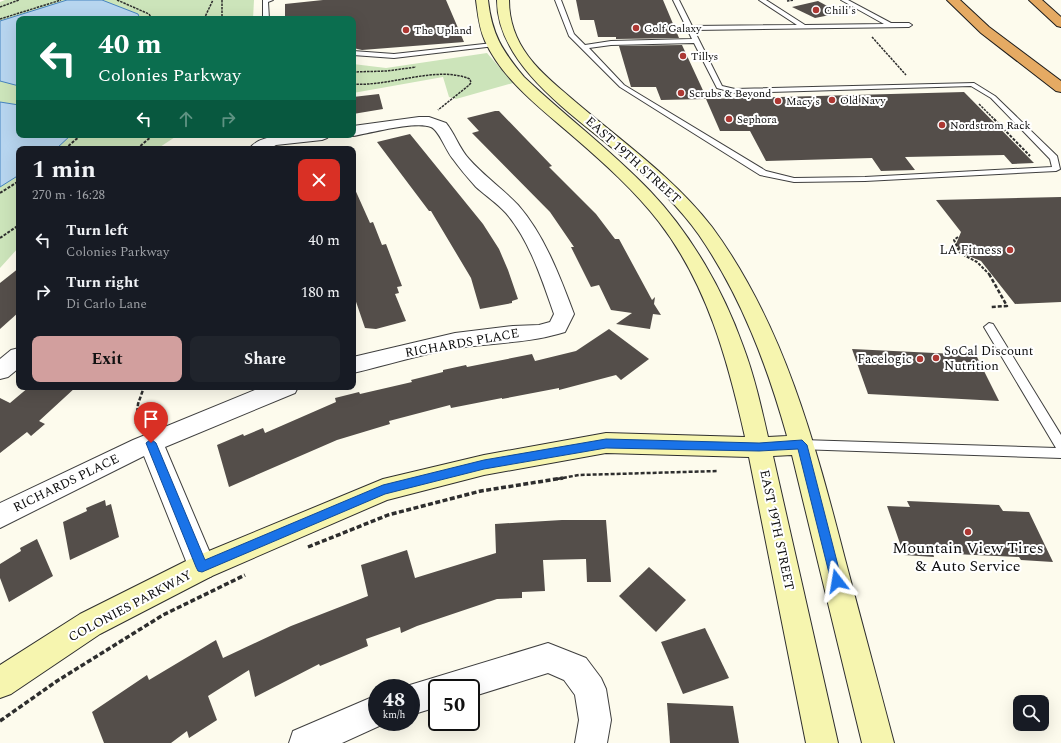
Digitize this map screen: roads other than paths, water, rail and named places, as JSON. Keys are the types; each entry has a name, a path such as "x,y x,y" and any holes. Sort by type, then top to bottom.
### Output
{"highway":[{"path":"953,0 985,30 1061,88"},
{"path":"1034,0 1061,23"}],"main road":[{"name":"EAST 19TH STREET","path":"482,0 482,14 485,28 493,45 507,66 643,192 674,231 705,284 728,334 749,404 759,447 822,743"},
{"name":"EAST 19TH STREET","path":"503,0 502,11 512,43 525,61 547,84 673,193 705,232 737,282 766,340 802,445 878,743"},
{"name":"COLONIES PARKWAY","path":"0,683 90,624 202,567 383,490 484,465 606,444 759,447 802,445"}],"street":[{"name":"RICHARDS PLACE","path":"356,131 415,121 433,116 445,132 454,152 479,180 514,212 538,252 564,314 558,327 539,332 513,333 454,341 356,364"},
{"path":"263,146 272,141 297,138"},
{"path":"0,371 16,358"},
{"name":"RICHARDS PLACE","path":"0,516 105,463 144,433 278,390"},
{"path":"144,433 202,567"},
{"path":"479,679 548,658 575,669 590,689 595,720 591,743"},
{"path":"305,743 368,715"}],"lane":[{"path":"266,16 265,1 270,0"},
{"path":"558,0 571,35 622,86 763,173 794,180 865,179 1056,169 1054,158 1049,152 993,97 972,84 727,90 719,87 676,0"},
{"path":"762,0 803,26"},
{"path":"844,0 890,24"},
{"path":"691,28 890,24 909,25"},
{"path":"584,47 611,43 696,41"},
{"path":"356,53 394,56 493,45"},
{"path":"989,327 1061,445"},
{"path":"802,445 1061,453"}],"water":[{"path":"67,0 102,0 138,14 139,16 16,16 16,85 0,81 0,21"},
{"path":"0,102 16,105 16,138 68,138 59,146 16,146 16,177 0,187"}],"place":[{"name":"Chili's","path":"816,10"},
{"name":"Golf Galaxy","path":"636,28"},
{"name":"The Upland","path":"406,30"},
{"name":"Tillys","path":"683,56"},
{"name":"Scrubs & Beyond","path":"681,93"},
{"name":"Old Navy","path":"832,100"},
{"name":"Macy's","path":"778,101"},
{"name":"Sephora","path":"729,119"},
{"name":"Nordstrom Rack","path":"942,125"},
{"name":"LA Fitness","path":"1010,250"},
{"name":"SoCal Discount Nutrition","path":"936,358"},
{"name":"Facelogic","path":"920,359"},
{"name":"Mountain View Tires & Auto Service","path":"968,532"}]}
